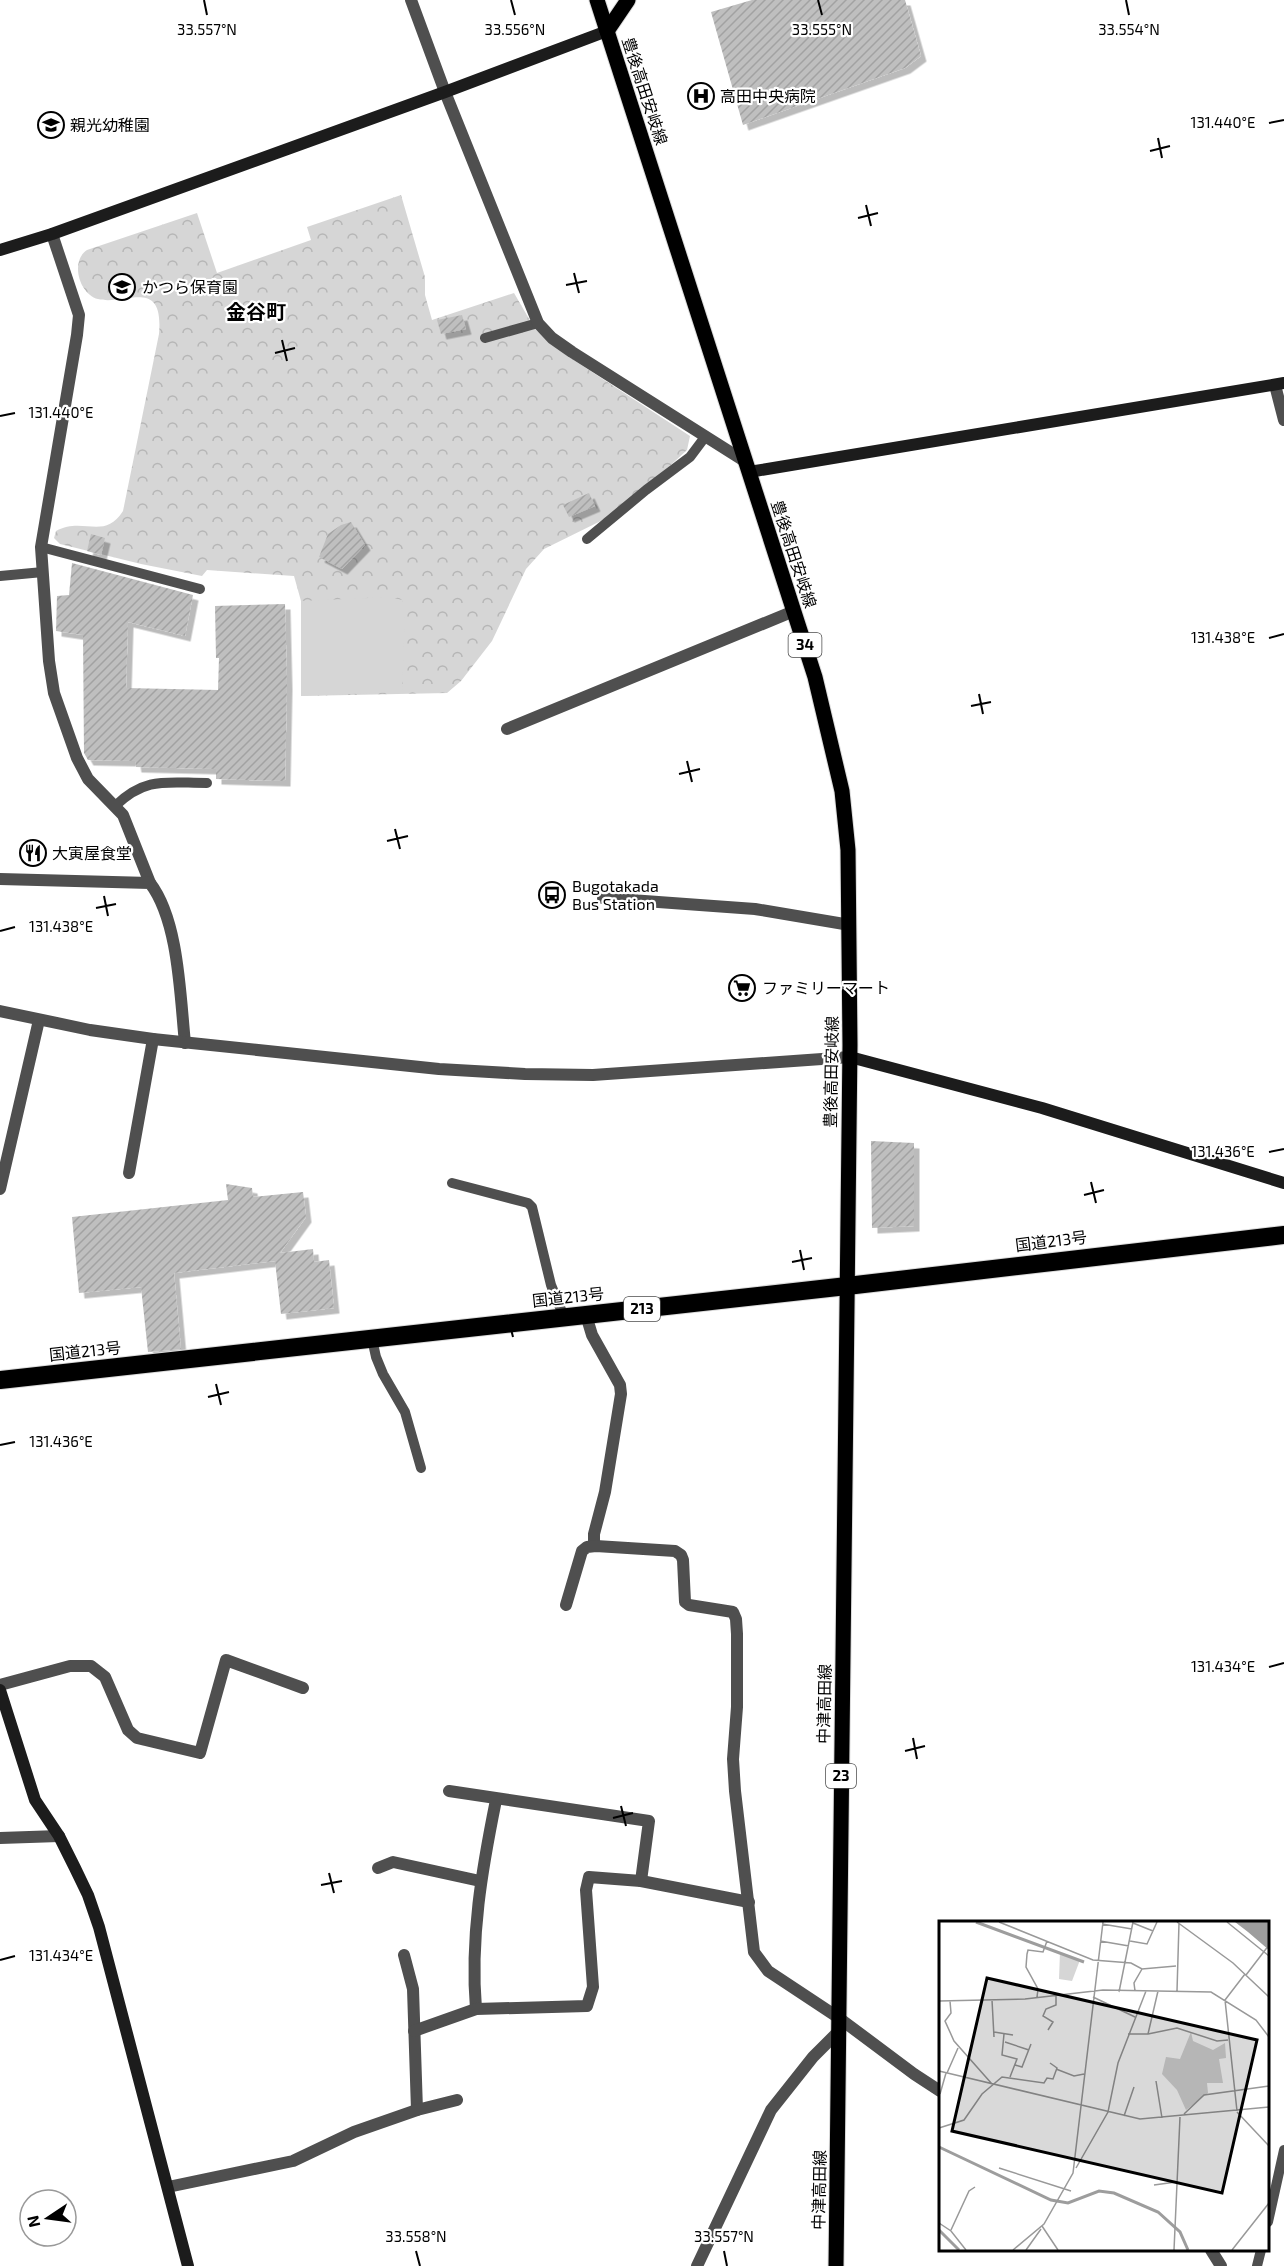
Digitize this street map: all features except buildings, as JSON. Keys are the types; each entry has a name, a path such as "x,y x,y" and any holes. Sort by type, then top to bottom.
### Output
{"highway":[{"name":"国道213号","path":"0,1380 1284,1235"}],"main road":[{"path":"597,0 607,31"},
{"name":"豊後高田安岐線","path":"627,0 607,31 815,677 842,791 848,850 850,925 847,1286"},
{"name":"中津高田線","path":"836,2266 847,1286"}],"street":[{"path":"411,0 445,92 538,323 552,338 572,352 748,467 1280,384 1284,420"},
{"path":"0,250 52,234 607,31"},
{"path":"52,234 78,315 77,335 41,547 49,661 57,702 82,769 100,794 115,806 128,826 150,883 162,901 172,936 185,1043"},
{"path":"507,729 794,611"},
{"path":"0,879 150,883"},
{"path":"603,898 755,909 850,925"},
{"path":"0,1011 39,1020 185,1043 439,1069 525,1074 593,1075 850,1057 1042,1108 1284,1183"},
{"path":"0,1189 39,1020"},
{"path":"129,1173 153,1039"},
{"path":"586,1315 592,1335 620,1385 621,1394 605,1492 594,1534 596,1546"},
{"path":"566,1605 582,1551 586,1547 596,1546 675,1551 681,1555 683,1560 685,1602 689,1605 733,1612 736,1619 737,1707 733,1769 754,1952 768,1971 839,2025 939,2090"},
{"path":"0,1684 70,1665 91,1666 105,1677 128,1730 137,1738 201,1753 226,1660 303,1688"},
{"path":"0,1690 35,1800 59,1836 88,1895 99,1927 188,2266"},
{"path":"449,1791 496,1800 649,1821 641,1881"},
{"path":"476,2009 475,1949 480,1881 496,1800"},
{"path":"0,1838 59,1836"},
{"path":"378,1868 393,1862 480,1881"},
{"path":"414,2031 476,2009 587,2006 593,1987 586,1890 589,1876 641,1881 749,1902"},
{"path":"404,1955 412,1989 417,2110"},
{"path":"697,2266 771,2110 839,2025"},
{"path":"168,2187 293,2161 354,2132 417,2110 458,2100"},
{"path":"1212,2251 1221,2266"}],"lane":[{"path":"484,338 538,323"},
{"path":"587,539 646,490 678,468 690,457 705,437"},
{"path":"41,547 200,589"},
{"path":"0,576 43,572"},
{"path":"115,806 130,791 150,783 207,783"},
{"path":"452,1183 528,1203 532,1207 551,1285 564,1317"},
{"path":"372,1339 383,1374 405,1412 421,1468"},
{"path":"1269,2218 1284,2150"},
{"path":"1257,2266 1261,2251"}],"green space":[{"path":"401,195 425,277 425,295 432,320 514,293 535,329 566,355 690,436 687,450 621,511 544,549 526,569 492,641 461,681 447,693 301,696 301,601 294,576 207,570 202,576 60,544 54,538 56,531 66,527 108,525 116,520 123,511 159,334 159,316 155,305 149,299 140,297 109,300 91,296 79,277 79,262 87,250 197,213 217,273 311,240 307,227"},
{"path":"390,597 402,600 405,606 402,692 301,696 301,601"}],"place":[{"name":"高田中央病院","path":"701,96"},
{"name":"親光幼稚園","path":"51,125"},
{"name":"かつら保育園","path":"122,287"},
{"name":"大寅屋食堂","path":"33,853"},
{"name":"Bugotakada Bus Station","path":"552,895"},
{"name":"ファミリーマート","path":"742,988"}],"district":[{"name":"金谷町","path":"256,312"}]}
